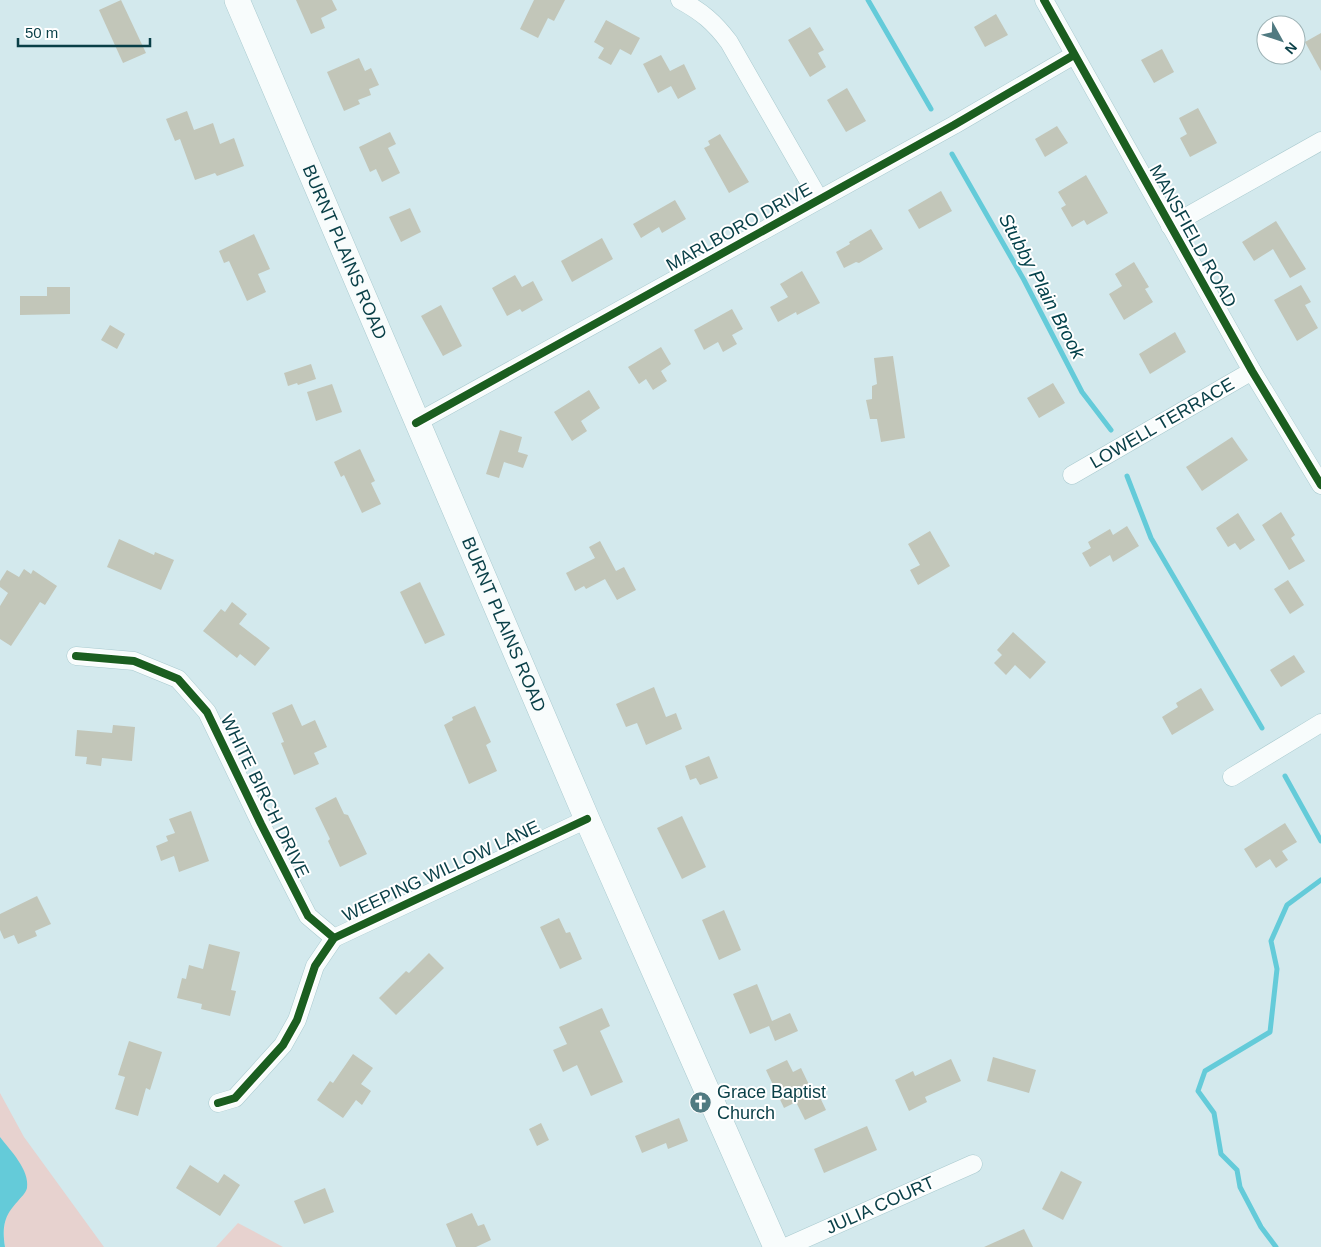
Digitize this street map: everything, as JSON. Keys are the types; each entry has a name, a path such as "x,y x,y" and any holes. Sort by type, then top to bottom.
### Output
{"main road":[{"name":"BURNT PLAINS ROAD","path":"237,0 587,820 776,1247"}],"street":[{"path":"680,0 707,16 729,42 819,200"},
{"name":"MANSFIELD ROAD","path":"1044,0 1252,371 1321,484"},
{"name":"MARLBORO DRIVE","path":"416,423 954,125 1074,55"},
{"path":"1170,226 1321,141"},
{"name":"LOWELL TERRACE","path":"1072,475 1252,371"},
{"name":"WHITE BIRCH DRIVE","path":"76,656 134,661 178,679 207,712 308,916 334,938"},
{"path":"1232,777 1321,723"},
{"name":"WEEPING WILLOW LANE","path":"218,1103 235,1098 283,1045 297,1020 315,966 334,938 587,820"},
{"name":"JULIA COURT","path":"786,1247 973,1164"}],"shaded area":[{"path":"0,1093 24,1137 104,1247 5,1247 5,1223 10,1210 18,1161 0,1137"},
{"path":"238,1223 283,1247 216,1247"}],"water":[{"path":"0,1137 22,1167 27,1181 26,1192 10,1212 5,1222 5,1247 0,1247"}],"building":[{"path":"121,0 146,53 123,63 99,10"},
{"path":"296,0 332,0 337,10 321,18 325,28 311,34"},
{"path":"534,0 565,0 554,21 548,18 538,38 520,29"},
{"path":"996,14 1008,35 985,47 974,27"},
{"path":"606,20 640,38 631,55 620,49 611,65 598,58 604,48 594,42"},
{"path":"810,27 824,50 818,53 826,67 810,77 788,40"},
{"path":"1321,33 1321,71 1306,44 1306,41"},
{"path":"1162,49 1174,72 1154,83 1141,60"},
{"path":"661,55 670,71 684,64 696,89 678,99 671,86 658,93 643,64"},
{"path":"359,58 365,71 371,68 379,85 369,89 371,95 358,100 360,104 344,111 327,72"},
{"path":"847,88 866,121 846,132 827,100"},
{"path":"1198,108 1217,143 1190,157 1180,138 1187,134 1179,118"},
{"path":"187,111 194,130 213,123 220,144 234,138 244,166 217,176 215,173 195,180 180,139 175,141 166,119"},
{"path":"1057,126 1068,143 1045,157 1035,139"},
{"path":"390,132 396,144 388,148 400,173 382,182 376,169 370,172 359,147"},
{"path":"720,134 749,182 729,193 704,148 710,145 708,141"},
{"path":"1086,175 1108,213 1087,225 1084,220 1072,227 1061,208 1066,205 1058,192"},
{"path":"941,191 952,211 919,229 908,210"},
{"path":"675,200 686,219 662,233 659,227 641,238 633,224"},
{"path":"410,208 421,232 401,242 389,217"},
{"path":"1276,221 1306,269 1290,278 1273,249 1254,261 1242,242"},
{"path":"871,229 883,249 859,263 856,262 844,268 836,252"},
{"path":"254,234 270,269 258,274 266,292 247,301 229,261 224,263 219,251"},
{"path":"602,238 613,259 572,282 561,261"},
{"path":"1134,262 1149,287 1145,289 1153,302 1124,320 1109,294 1122,286 1115,274"},
{"path":"802,271 820,303 797,315 796,312 778,322 770,307 788,297 780,284"},
{"path":"515,275 522,287 533,281 543,300 522,312 520,309 507,316 492,288"},
{"path":"1301,285 1311,302 1305,305 1318,328 1297,341 1274,300"},
{"path":"47,287 70,287 70,314 20,315 20,296 47,296"},
{"path":"441,305 462,346 443,356 421,316"},
{"path":"732,309 743,329 732,335 737,344 723,352 718,342 704,350 694,330"},
{"path":"110,325 125,334 117,349 101,340"},
{"path":"1175,332 1186,352 1150,374 1139,354"},
{"path":"661,347 671,364 661,371 667,381 653,390 646,379 639,384 628,367"},
{"path":"893,356 905,438 881,442 877,419 870,419 866,400 872,399 872,386 877,384 874,358"},
{"path":"311,364 316,379 288,386 284,373"},
{"path":"1053,383 1065,403 1039,418 1027,398"},
{"path":"332,384 342,412 316,421 307,392"},
{"path":"589,390 600,408 581,421 587,431 572,441 554,412"},
{"path":"500,430 522,437 518,452 528,455 523,468 504,462 499,478 486,474"},
{"path":"1232,437 1248,460 1202,491 1186,467"},
{"path":"360,449 375,481 371,483 381,504 362,513 344,475 341,477 334,462"},
{"path":"1281,512 1295,535 1291,538 1305,561 1289,570 1262,525"},
{"path":"1238,513 1255,540 1240,550 1235,543 1228,547 1216,528"},
{"path":"1127,526 1139,546 1113,562 1110,555 1090,567 1082,553 1091,548 1088,542 1110,529 1113,535"},
{"path":"930,531 950,566 918,585 910,570 920,565 908,544"},
{"path":"119,539 154,555 155,552 174,560 161,590 107,567"},
{"path":"600,541 616,571 624,567 636,590 617,600 605,579 586,589 584,586 575,591 566,573 595,558 589,547"},
{"path":"24,569 31,574 33,570 57,586 45,605 40,602 11,646 0,639 0,606 8,593 0,587 0,581 7,570 19,577"},
{"path":"1288,580 1304,605 1290,614 1274,589"},
{"path":"420,582 445,635 425,644 400,592"},
{"path":"232,602 247,614 239,624 270,648 255,666 240,654 237,658 203,631 221,609 225,612"},
{"path":"1013,632 1046,662 1030,679 1015,665 1006,675 994,663 1002,655 997,650"},
{"path":"1294,655 1305,672 1281,687 1270,670"},
{"path":"654,687 666,717 676,713 682,729 646,745 637,723 626,727 616,704"},
{"path":"1201,688 1214,710 1172,735 1162,717 1178,707 1176,703"},
{"path":"292,704 302,726 315,720 327,747 314,753 319,764 294,775 281,743 284,742 272,713"},
{"path":"475,706 491,742 486,745 497,771 469,784 444,725 453,720 452,717"},
{"path":"113,725 135,727 132,761 102,758 101,766 86,764 87,757 75,756 77,730 112,733"},
{"path":"709,756 718,778 700,785 696,778 690,780 685,766"},
{"path":"336,797 344,814 348,815 367,854 340,867 328,841 330,839 315,808"},
{"path":"191,811 209,861 179,872 174,856 161,861 156,846 168,841 166,836 175,833 169,819"},
{"path":"682,816 706,867 682,879 657,828"},
{"path":"1285,823 1297,842 1282,851 1288,860 1276,868 1270,859 1256,868 1244,849"},
{"path":"37,896 51,924 35,931 37,936 18,944 14,935 4,939 0,930 0,914"},
{"path":"724,910 741,950 719,960 702,920"},
{"path":"559,918 566,933 570,932 582,959 560,969 540,927"},
{"path":"209,944 240,952 231,990 236,991 230,1016 201,1009 202,1004 177,998 182,978 186,979 189,965 203,969"},
{"path":"429,953 444,968 396,1015 379,998 406,971 409,973"},
{"path":"757,984 772,1021 790,1013 798,1031 775,1041 769,1026 750,1034 733,994"},
{"path":"602,1008 610,1026 600,1031 623,1082 591,1096 577,1065 563,1072 553,1050 567,1044 559,1027"},
{"path":"129,1041 162,1052 150,1090 146,1088 138,1116 115,1109 125,1077 118,1075"},
{"path":"353,1054 373,1068 361,1084 371,1091 362,1105 356,1100 343,1118 317,1100 330,1081 333,1083"},
{"path":"993,1057 1036,1070 1029,1093 987,1081"},
{"path":"951,1059 961,1081 925,1097 927,1102 909,1111 895,1080 913,1071 915,1076"},
{"path":"787,1060 793,1072 801,1068 812,1091 816,1089 826,1110 805,1120 796,1102 784,1108 766,1070"},
{"path":"679,1118 688,1141 668,1149 666,1143 642,1153 635,1136"},
{"path":"541,1123 549,1140 537,1146 529,1129"},
{"path":"867,1126 877,1150 824,1173 814,1149"},
{"path":"190,1165 218,1183 224,1174 240,1185 220,1216 176,1188"},
{"path":"1061,1171 1082,1182 1063,1220 1042,1209"},
{"path":"325,1188 334,1212 304,1224 294,1201"},
{"path":"472,1213 478,1226 484,1224 491,1240 476,1247 456,1247 446,1224"},
{"path":"1024,1229 1033,1247 984,1247"}],"waterway":[{"name":"Stubby Plain Brook","path":"868,0 931,109"},
{"name":"Stubby Plain Brook","path":"952,154 1024,280 1082,392 1111,430"},
{"name":"Stubby Plain Brook","path":"1127,476 1151,538 1262,728"},
{"name":"Stubby Plain Brook","path":"1285,776 1321,841"},
{"name":"Stubby Plain Brook","path":"1276,1247 1261,1227 1240,1187 1237,1170 1221,1154 1214,1113 1198,1091 1205,1071 1270,1032 1277,969 1271,941 1287,905 1321,880"}],"cycle path":[{"path":"1044,0 1252,371 1321,485"},
{"path":"416,423 954,125 1074,55"},
{"path":"76,656 134,661 178,679 207,712 308,916 334,938"},
{"path":"218,1103 235,1098 283,1045 297,1020 315,966 334,938 587,819"}],"place":[{"name":"Grace Baptist Church","path":"701,1102"}]}
